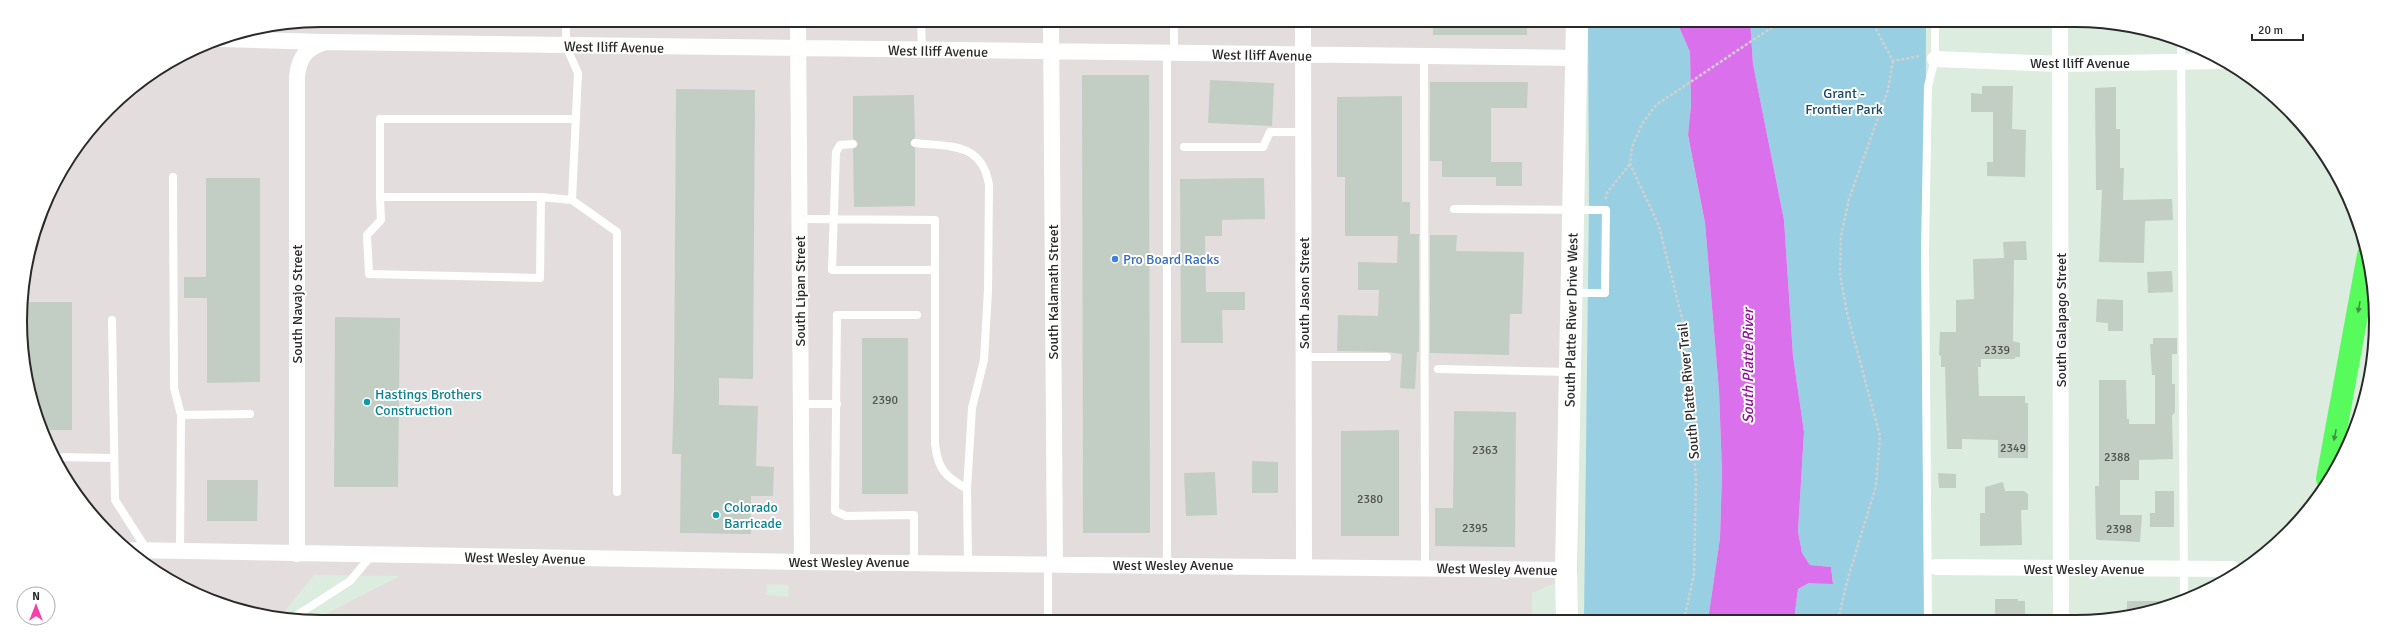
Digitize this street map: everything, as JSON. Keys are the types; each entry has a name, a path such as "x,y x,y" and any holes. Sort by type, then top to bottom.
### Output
{"highway":[{"path":"2329,470 2365,274"}],"street":[{"name":"South Lipan Street","path":"798,27 802,562"},
{"name":"South Kalamath Street","path":"1051,27 1052,564"},
{"name":"South Jason Street","path":"1303,27 1304,566"},
{"name":"South Platte River Drive West","path":"1567,615 1566,570 1577,27"},
{"name":"South Galapago Street","path":"2060,27 2062,615"},
{"path":"237,39 325,42"},
{"name":"West Iliff Avenue","path":"303,55 308,50 325,42 1303,56 1577,58"},
{"name":"South Navajo Street","path":"297,554 297,78 298,64 303,55"},
{"name":"West Iliff Avenue","path":"1935,59 2060,64 2213,61"},
{"name":"West Wesley Avenue","path":"137,550 371,556 802,562 1425,567 1566,570"},
{"name":"West Wesley Avenue","path":"1936,567 2232,569"}],"lane":[{"path":"566,27 566,46 578,73 572,200"},
{"path":"922,27 922,50"},
{"path":"1167,565 1171,54 1173,27"},
{"path":"1928,615 1925,251 1928,86 1935,59 1935,27"},
{"path":"2181,47 2184,594"},
{"path":"1424,57 1425,567"},
{"path":"541,198 540,278 369,274 367,235 381,220 380,119 575,119"},
{"path":"1184,147 1263,147 1270,132 1304,132"},
{"path":"915,143 953,147 967,151 980,159 986,170 989,185 988,290 984,360 972,408 967,489 968,563"},
{"path":"853,144 840,144 836,152 832,219 832,270 935,270"},
{"path":"173,177 174,388 181,415 180,552"},
{"path":"380,197 541,198 572,200 617,232 617,492"},
{"path":"1454,209 1606,210 1605,293 1572,293"},
{"path":"799,219 935,220 935,444 937,463 948,478 967,489"},
{"path":"914,563 914,515 846,516 836,511 837,315 917,315"},
{"path":"112,320 115,500 148,551"},
{"path":"1304,357 1387,358"},
{"path":"1438,369 1570,372"},
{"path":"801,404 837,404"},
{"path":"181,415 250,414"},
{"path":"60,457 114,458"},
{"path":"299,614 350,581 371,556"},
{"path":"1048,615 1052,564"}],"path":[{"path":"1606,210 1606,194 1630,164 1632,147 1642,124 1656,105 1773,27"},
{"path":"1839,615 1848,578 1876,486 1880,436 1847,313 1840,275 1842,236 1849,199 1888,90 1893,61 1875,27"},
{"path":"1893,61 1928,55 1935,59"},
{"name":"South Platte River Trail","path":"1630,164 1659,226 1686,334 1696,480 1694,574 1685,615"}],"shaded area":[{"path":"321,27 1583,27 1578,573 1532,593 1532,615 324,615 400,576 314,575 284,612 245,605 208,593 191,585 174,576 142,554 113,529 88,500 66,468 57,451 49,434 37,397 30,359 27,321 33,264 37,245 49,208 66,174 100,127 127,100 174,66 208,49 245,37 264,33","holes":["767,584 789,585 788,597 766,595"]}],"green space":[{"path":"1588,27 1679,27 1690,52 1691,105 1688,136 1705,223 1719,391 1722,473 1720,538 1709,615 1584,615 1589,201"},
{"name":"Grant - Frontier Park","path":"1750,27 1926,27 1924,615 1795,615 1798,589 1809,583 1833,583 1831,567 1810,565 1802,553 1798,531 1804,432 1793,356 1784,220 1753,64"}],"water":[{"name":"South Platte River","path":"1679,27 1750,27 1753,64 1784,220 1793,356 1804,432 1798,531 1802,553 1810,565 1831,567 1833,584 1809,583 1798,589 1795,615 1709,615 1720,538 1722,473 1719,391 1705,223 1688,135 1691,105 1690,52"}],"building":[{"path":"1433,27 1527,27 1527,35 1433,35"},
{"path":"1082,75 1149,75 1150,533 1083,533"},
{"path":"1210,80 1274,83 1272,126 1208,123"},
{"path":"1430,82 1528,82 1527,108 1491,108 1491,162 1522,162 1522,186 1496,186 1496,177 1442,177 1442,161 1430,161"},
{"path":"1982,86 2013,86 2012,129 2026,130 2025,177 1987,176 1987,162 1993,162 1993,112 1971,112 1971,93 1982,94"},
{"path":"2116,87 2116,129 2120,129 2120,168 2124,168 2123,200 2172,199 2173,220 2145,221 2144,263 2099,262 2102,190 2096,190 2095,88"},
{"path":"676,89 755,90 753,379 719,378 719,405 758,406 756,466 774,467 773,496 751,496 751,534 680,533 681,454 672,454 674,389"},
{"path":"914,95 915,138 910,143 915,148 915,206 854,207 853,149 858,144 853,139 853,96"},
{"path":"1402,96 1402,202 1410,202 1410,234 1419,234 1419,352 1417,352 1415,389 1400,388 1402,354 1387,352 1337,351 1338,315 1378,316 1379,290 1358,290 1358,262 1397,263 1398,236 1345,236 1345,177 1337,177 1337,97"},
{"path":"206,178 260,178 260,382 207,383 207,298 184,298 184,277 206,277"},
{"path":"1264,178 1265,219 1222,220 1222,236 1205,236 1206,292 1245,292 1245,310 1222,310 1223,343 1181,343 1180,179"},
{"path":"1430,235 1457,235 1456,251 1524,252 1522,314 1510,314 1509,355 1430,353"},
{"path":"2026,241 2027,260 2014,260 2013,341 2020,343 2020,357 2015,357 2015,359 1981,359 1981,367 1978,367 1979,396 2025,396 2025,403 2028,403 2028,458 1998,458 1998,440 1962,439 1962,449 1947,449 1945,367 1941,367 1941,356 1939,355 1940,332 1956,332 1956,300 1974,299 1973,259 2004,258 2003,242"},
{"path":"2172,271 2173,292 2148,293 2147,272"},
{"path":"2097,299 2123,300 2123,331 2108,331 2108,323 2096,322"},
{"path":"28,302 72,302 72,430 48,430 37,397 30,359 27,321"},
{"name":"Hastings Brothers Construction","path":"335,317 400,318 398,487 334,487"},
{"path":"862,338 908,338 908,494 862,494"},
{"path":"2153,338 2177,338 2177,354 2172,354 2172,384 2175,384 2175,412 2172,416 2173,459 2139,460 2139,480 2120,480 2120,515 2142,515 2140,542 2098,540 2096,539 2095,486 2099,486 2099,380 2126,380 2127,419 2129,419 2129,424 2155,424 2155,375 2152,375 2150,344 2153,344"},
{"path":"1454,411 1516,412 1515,547 1435,546 1435,508 1453,508"},
{"path":"1399,430 1399,536 1341,536 1341,431"},
{"path":"1252,461 1278,462 1278,493 1252,493"},
{"path":"1215,472 1217,515 1186,516 1184,473"},
{"path":"1938,473 1956,474 1956,488 1939,488"},
{"path":"207,480 258,480 257,521 207,521"},
{"path":"2003,482 2005,491 2024,491 2028,494 2028,510 2021,510 2022,545 1980,546 1980,513 1985,513 1985,487"},
{"path":"2155,491 2174,491 2174,527 2150,527 2150,513 2155,513"},
{"path":"1995,599 2018,599 2018,601 2025,601 2025,615 1995,615"},
{"path":"2127,601 2164,601 2151,605 2127,610"}],"place":[{"name":"Pro Board Racks","path":"1115,259"},
{"name":"Hastings Brothers Construction","path":"367,402"},
{"name":"Colorado Barricade","path":"716,515"}]}
